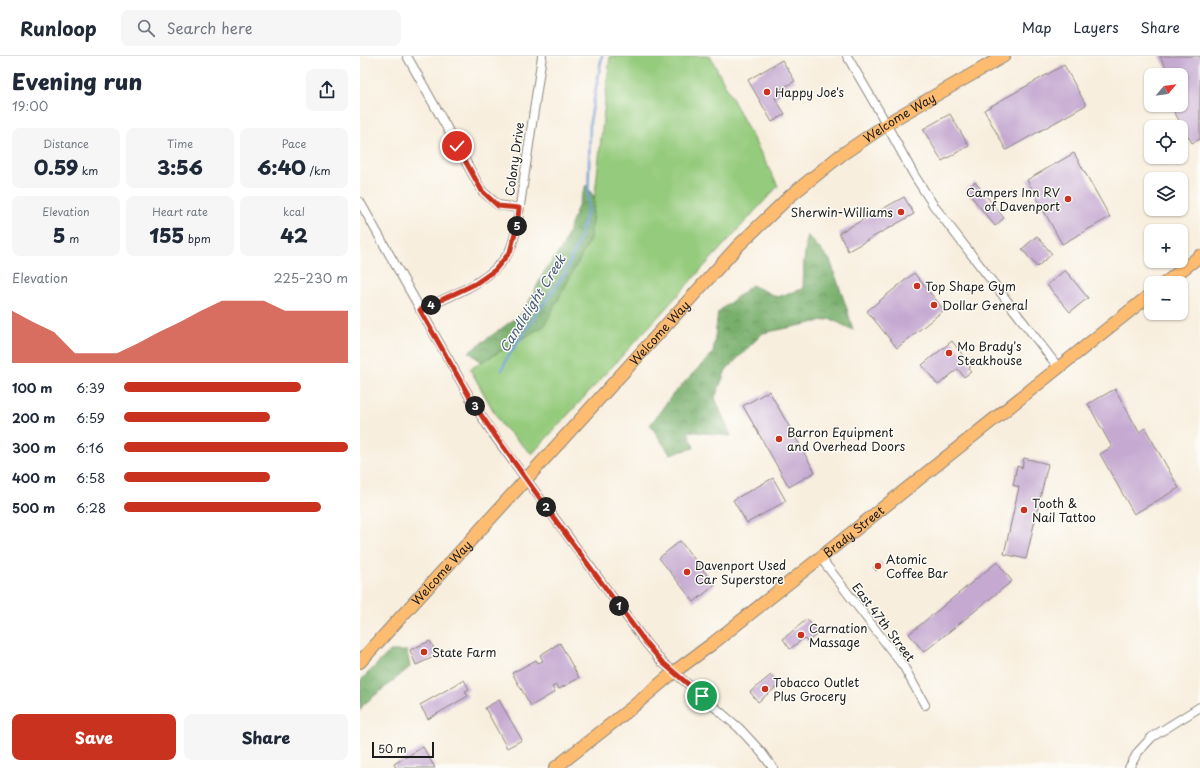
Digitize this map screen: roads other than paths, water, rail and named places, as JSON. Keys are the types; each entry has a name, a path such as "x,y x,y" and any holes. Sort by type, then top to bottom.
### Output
{"highway":[{"name":"Welcome Way","path":"360,662 738,246 790,196 841,155 886,124 1004,56"},
{"path":"1174,276 1200,256"},
{"name":"Brady Street","path":"555,768 1144,299"}],"street":[{"path":"406,56 482,191 498,206 519,208"},
{"name":"Colony Drive","path":"420,310 475,284 495,270 510,252 517,226 542,56"},
{"path":"847,56 914,175 934,206 1058,367"},
{"path":"360,202 473,403 526,479 646,643 662,662 739,728 762,753 773,768"},
{"name":"East 47th Street","path":"820,557 904,667 924,705"},
{"path":"1129,768 1138,752 1152,737 1200,707"}],"waterway":[{"name":"Candlelight Creek","path":"502,370 507,358 565,273 577,246 588,210 590,121 602,56"}],"place":[{"name":"Happy Joe's","path":"767,92"},
{"name":"Campers Inn RV of Davenport","path":"1068,199"},
{"name":"Sherwin-Williams","path":"901,212"},
{"name":"Top Shape Gym","path":"917,286"},
{"name":"Dollar General","path":"934,305"},
{"name":"Mo Brady's Steakhouse","path":"949,353"},
{"name":"Barron Equipment and Overhead Doors","path":"779,439"},
{"name":"Tooth & Nail Tattoo","path":"1024,510"},
{"name":"Atomic Coffee Bar","path":"878,566"},
{"name":"Davenport Used Car Superstore","path":"687,572"},
{"name":"Carnation Massage","path":"801,635"},
{"name":"State Farm","path":"424,652"},
{"name":"Tobacco Outlet Plus Grocery","path":"765,689"}]}
